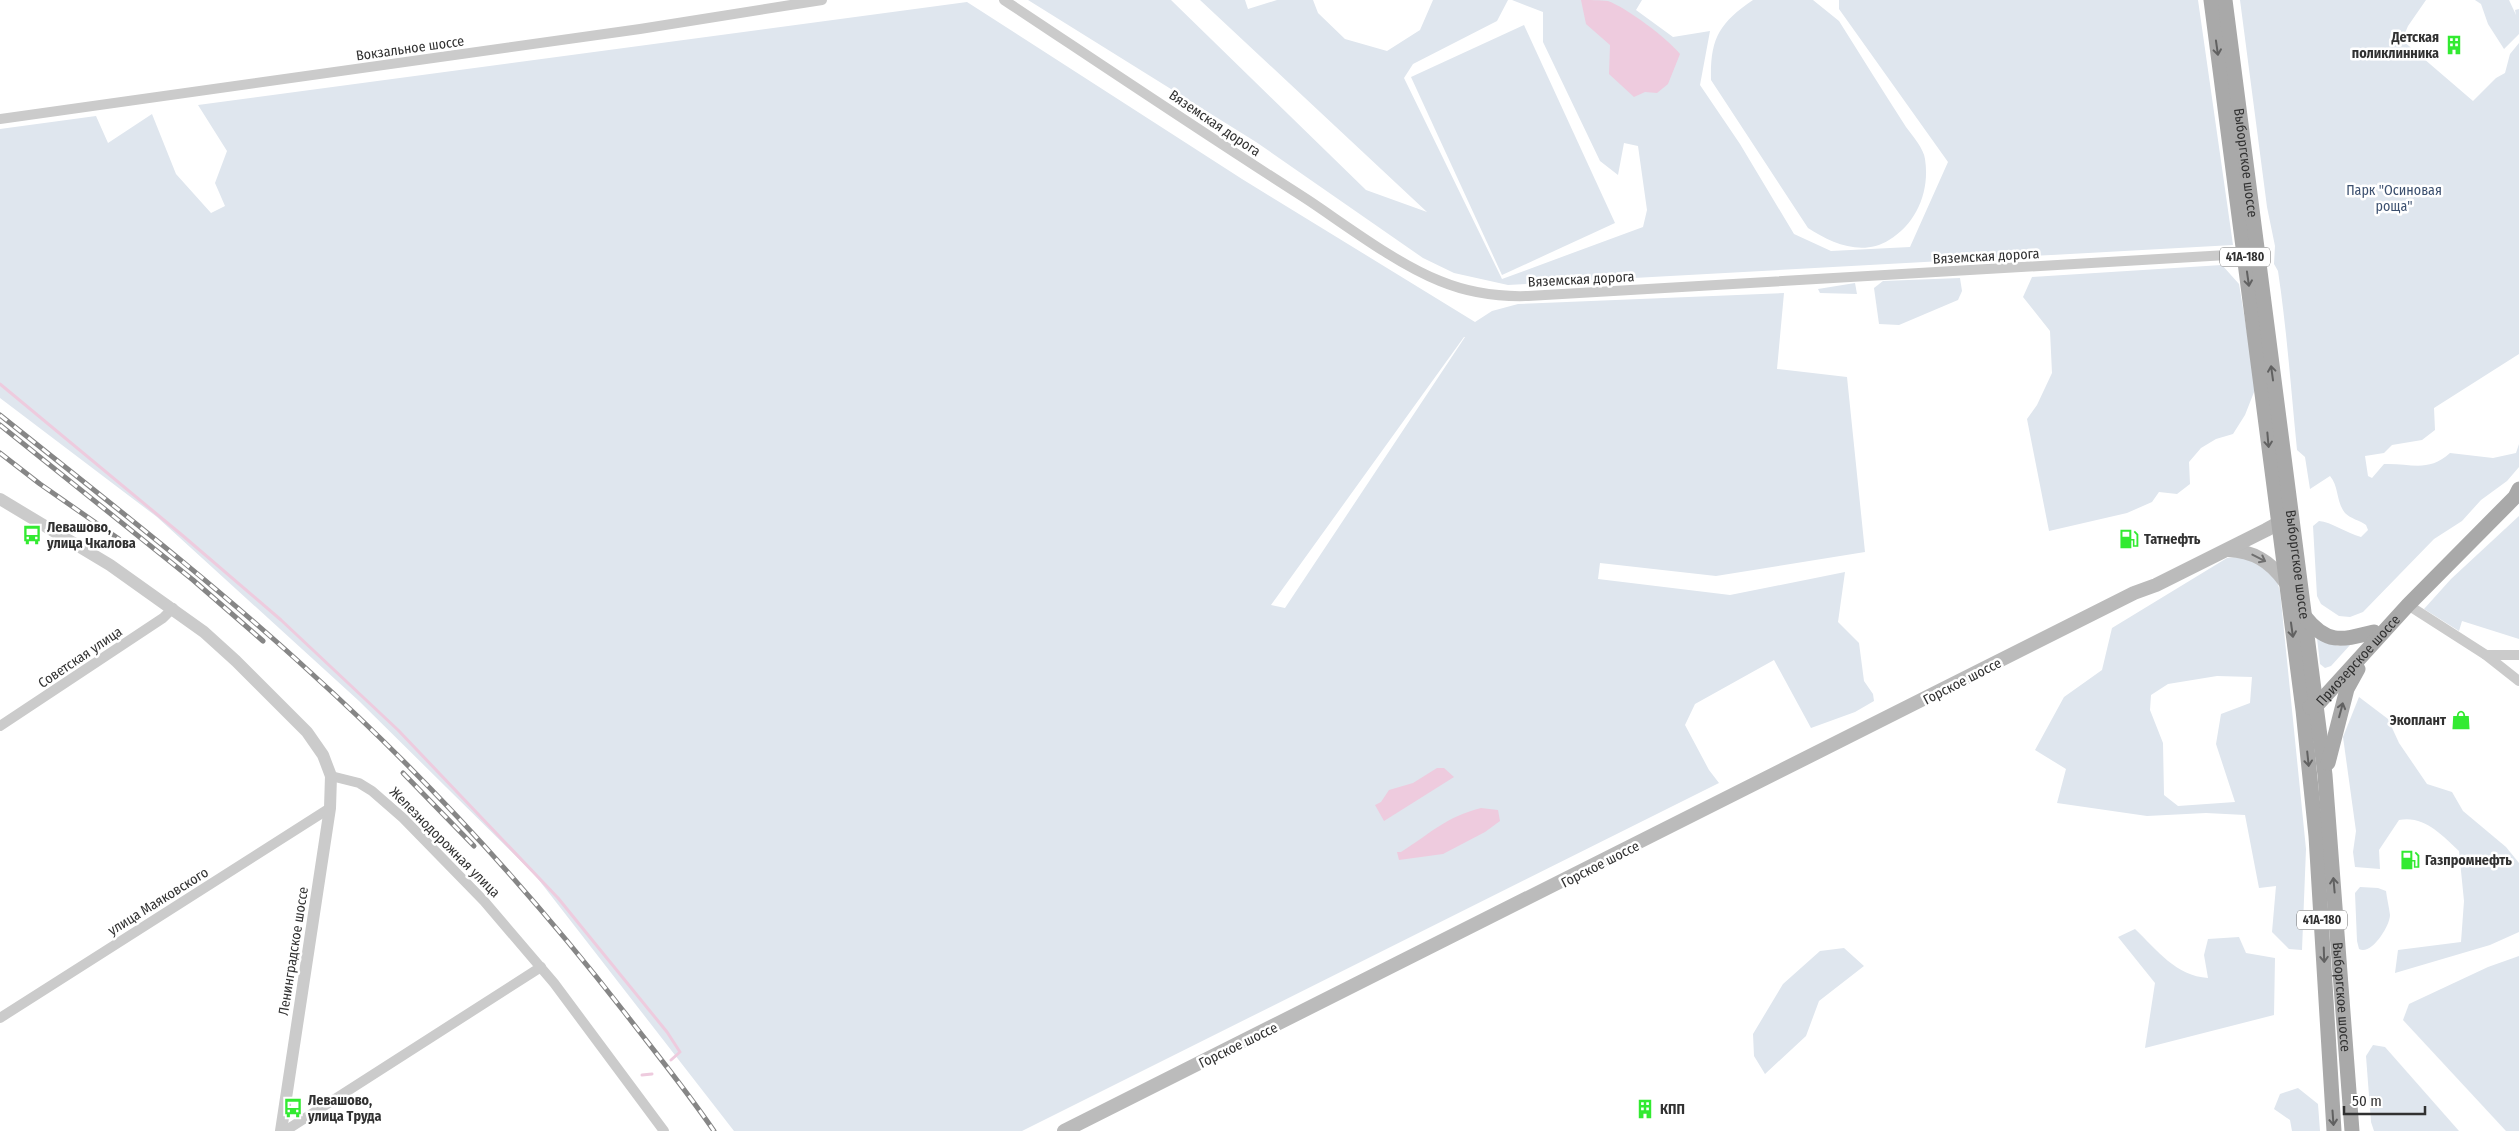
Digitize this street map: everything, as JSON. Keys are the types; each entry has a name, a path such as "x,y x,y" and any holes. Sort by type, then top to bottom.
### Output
{"main road":[{"name":"Выборгское шоссе","path":"2210,0 2285,582 2312,704 2325,775 2352,1131"},
{"name":"Выборгское шоссе","path":"2225,0 2305,617 2312,704 2317,855 2334,1131"},
{"name":"Приозерское шоссе","path":"2312,704 2363,656 2408,605 2515,497 2519,489"},
{"name":"Приозерское шоссе","path":"2312,704 2374,632 2457,543 2509,493 2519,489"},
{"name":"Горское шоссе","path":"1064,1131 2134,594 2156,585 2224,550 2277,519 2290,508"},
{"name":"Горское шоссе","path":"2134,594 2151,579 2277,519"},
{"path":"2224,550 2245,551 2264,559 2276,568 2285,582"},
{"path":"2305,617 2314,629 2334,639 2374,632"},
{"path":"2325,775 2347,689 2363,656"}],"street":[{"name":"Вокзальное шоссе","path":"0,119 640,29 822,0"},
{"name":"Вяземская дорога","path":"1004,0 1255,166 1417,270 1438,280 1491,296 1521,296 2244,254"},
{"path":"0,499 110,565 173,608 236,661 307,732 324,755 330,776"},
{"path":"2408,605 2486,655 2519,681"},
{"name":"Советская улица","path":"0,726 163,618 173,608"},
{"path":"2486,655 2519,655"},
{"name":"Ленинградское шоссе","path":"283,1131 330,808 330,776"},
{"name":"Железнодорожная улица","path":"330,776 358,783 372,791 403,818 484,901 541,967 664,1131"},
{"name":"улица Маяковского","path":"0,1018 330,808"},
{"path":"283,1131 541,967"}],"green space":[{"path":"1028,0 1171,0 1366,190 1427,212 1200,0 1245,0 1248,9 1277,0 1313,0 1318,13 1345,39 1387,51 1420,30 1433,0 1508,0 1497,21 1413,64 1404,78 1502,279 1643,227 1647,210 1638,146 1624,143 1618,175 1600,161 1543,42 1543,12 1512,0 1642,0 1636,10 1673,37 1710,31 1700,85 1740,144 1794,234 1831,251 1910,247 1948,162 1839,9 1839,0 2198,0 2233,245 1508,285 1454,273 1423,258 1256,142"},
{"path":"1753,0 1813,0 1839,21 1920,147 1925,159 1926,171 1923,194 1914,215 1907,225 1889,240 1879,245 1858,248 1827,239 1808,228 1711,80 1712,53 1719,33 1732,16"},
{"name":"Парк \"Осиновая роща\"","path":"2240,0 2426,0 2408,26 2402,40 2473,101 2496,78 2505,73 2510,54 2519,43 2519,354 2434,408 2435,430 2422,440 2392,445 2384,453 2365,456 2368,476 2372,478 2384,464 2427,465 2442,459 2450,453 2493,458 2516,453 2519,444 2519,467 2507,481 2481,500 2462,521 2434,539 2363,612 2350,617 2339,616 2321,604 2317,596 2313,526 2319,521 2324,522 2361,537 2368,530 2366,525 2350,517 2342,509 2335,484 2330,476 2310,489 2305,457 2297,450 2281,293 2278,271 2274,264 2275,246 2267,207"},
{"path":"2475,0 2509,0 2516,15 2515,10 2519,9 2519,34 2504,49 2488,24 2481,4"},
{"path":"967,2 1242,179 1475,322 1492,311 1518,304 1784,293 1777,369 1847,377 1865,552 1716,576 1600,563 1598,579 1730,595 1845,572 1838,622 1859,643 1864,681 1873,694 1874,701 1855,712 1811,728 1774,660 1695,704 1685,725 1709,770 1719,783 1022,1131 734,1131 535,875 359,701 157,517 0,398 0,129 96,116 108,143 152,114 176,174 211,213 225,206 215,183 227,151 198,105","holes":["1465,337 1285,608 1271,605"]},
{"path":"1524,25 1615,223 1502,275 1411,77"},
{"path":"2222,265 2239,284 2256,387 2245,415 2233,434 2216,439 2201,448 2189,462 2190,484 2177,494 2159,492 2152,502 2127,513 2049,531 2027,419 2037,405 2052,373 2050,331 2023,297 2032,277"},
{"path":"1960,278 1962,291 1958,300 1899,325 1879,324 1874,288 1883,281"},
{"path":"1855,283 1857,294 1820,293 1818,289"},
{"path":"2519,516 2519,639 2462,621 2459,631 2424,609 2451,579"},
{"path":"2246,556 2275,575 2280,591 2306,849 2302,950 2289,949 2272,932 2276,886 2259,888 2245,815 2206,813 2147,816 2057,803 2066,769 2035,750 2064,697 2102,670 2112,628 2227,558","holes":["2217,676 2252,677 2250,703 2221,714 2216,744 2235,802 2178,806 2164,795 2163,743 2150,710 2151,695 2168,684"]},
{"path":"2317,638 2338,646 2351,644 2331,666 2325,668 2320,664"},
{"path":"2359,697 2388,719 2399,743 2427,784 2452,792 2463,811 2506,847 2519,863 2519,932 2490,945 2395,973 2398,950 2461,942 2464,901 2459,851 2439,833 2424,823 2417,820 2399,820 2379,850 2380,869 2355,867 2353,852 2356,831 2343,737"},
{"path":"2360,887 2378,888 2386,891 2390,915 2387,926 2379,939 2364,950 2359,949 2357,941 2355,893"},
{"path":"2135,929 2168,961 2186,972 2197,976 2208,978 2204,955 2208,939 2239,937 2246,953 2275,958 2274,1015 2145,1048 2155,983 2118,937"},
{"path":"1844,948 1864,966 1819,1001 1806,1036 1765,1074 1754,1056 1753,1034 1783,984 1820,951"},
{"path":"2519,956 2519,1131 2506,1131 2403,1020 2409,1004 2488,967"},
{"path":"2373,1045 2385,1047 2459,1131 2374,1131 2371,1122 2366,1056"},
{"path":"2298,1088 2318,1104 2320,1131 2292,1131 2290,1120 2274,1109 2280,1094"}],"shaded area":[{"path":"1581,0 1608,1 1616,5 1646,24 1674,47 1680,54 1668,84 1657,93 1645,92 1634,97 1609,74 1610,45 1586,24"},
{"path":"1437,768 1444,768 1454,777 1384,821 1375,805 1381,802 1389,790 1413,783"},
{"path":"1481,808 1498,810 1500,821 1485,832 1443,854 1399,860 1397,852 1401,852 1448,821"}],"waterway":[{"path":"0,384 281,620 398,730 558,898 667,1032 680,1052 671,1060"},
{"path":"642,1075 652,1074"}],"railway":[{"path":"0,415 157,541 273,638 353,712 435,793 552,923 625,1013 714,1131"},
{"path":"0,425 193,580 263,641"},
{"path":"0,453 40,484 119,539"},
{"path":"403,773 474,846"}],"place":[{"name":"Детская поликлинника","path":"2454,45"},
{"name":"Левашово, улица Чкалова","path":"32,535"},
{"name":"Татнефть","path":"2129,539"},
{"name":"Экоплант","path":"2461,720"},
{"name":"Газпромнефть","path":"2410,860"},
{"name":"Левашово, улица Труда","path":"293,1108"},
{"name":"КПП","path":"1645,1109"}]}
